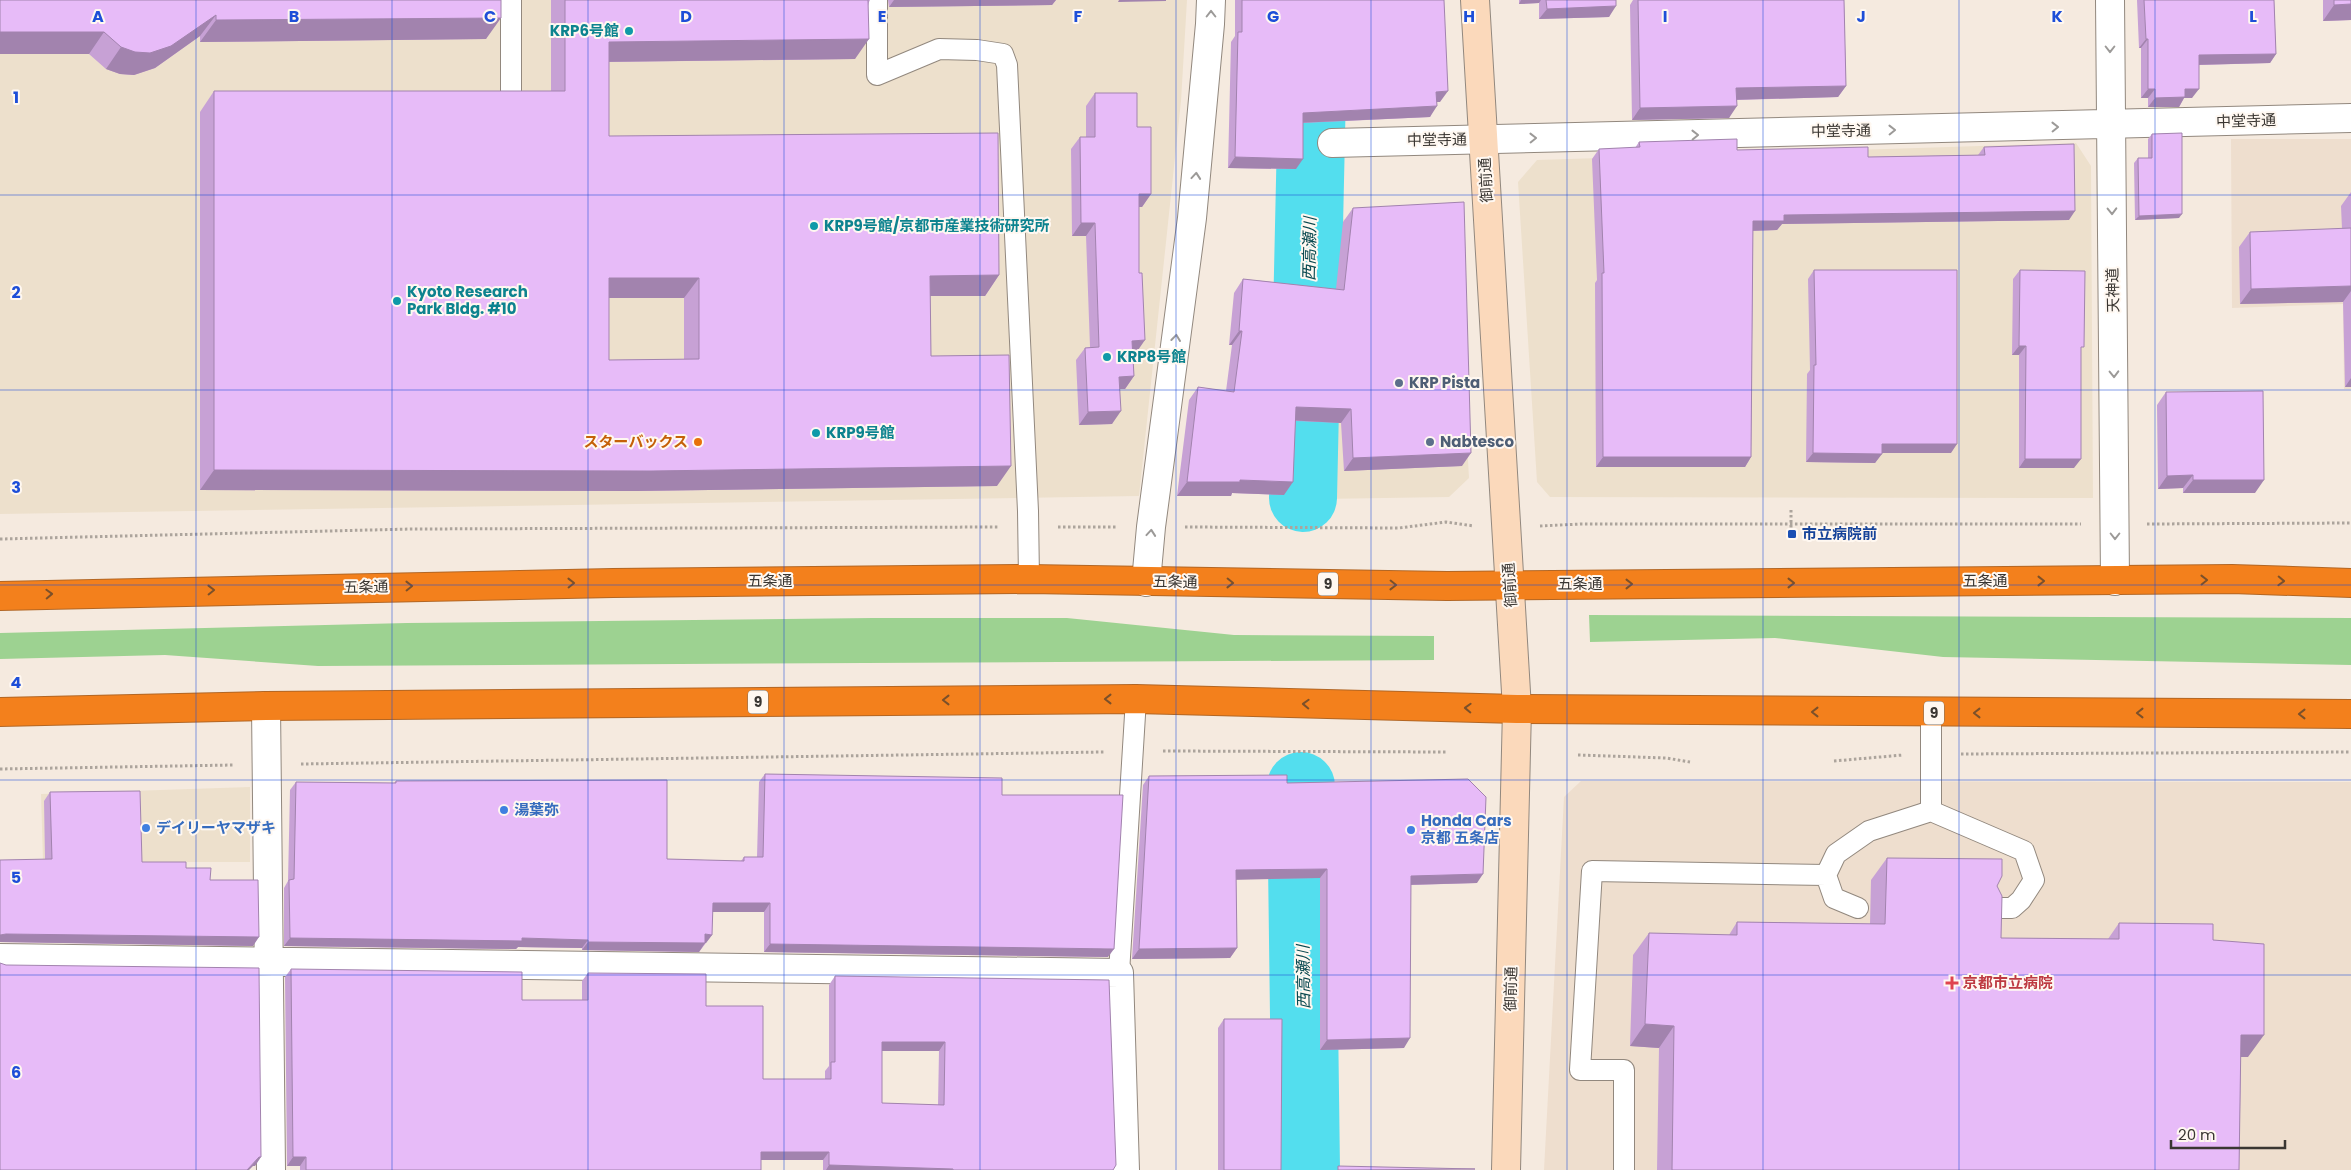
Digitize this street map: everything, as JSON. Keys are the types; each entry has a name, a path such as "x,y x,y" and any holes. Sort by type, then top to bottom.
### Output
{"highway":[{"name":"五条通","path":"0,596 613,582 1029,579 1447,586 2232,579 2351,583"},
{"name":"9","path":"0,712 266,706 1136,699 1517,709 2351,714"}],"street":[{"path":"1146,582 1151,527 1192,218 1211,0"},
{"name":"御前通","path":"1475,0 1517,709 1506,1170"},
{"name":"天神道","path":"2110,0 2115,581"},
{"name":"中堂寺通","path":"1332,143 2110,126 2351,118"},
{"path":"266,706 271,1170"},
{"path":"0,958 269,960 1118,973 1125,1170"}],"lane":[{"path":"511,0 511,92"},
{"path":"877,0 877,75 939,49 978,50 1003,54 1007,64 1029,579"},
{"path":"1118,973 1136,699"},
{"path":"1931,712 1931,811"},
{"path":"1858,908 1834,898 1826,874 1836,854 1869,831 1931,811 2024,851 2034,880 2021,900 2012,908 1993,908"},
{"path":"1624,1170 1624,1070 1580,1070 1592,871 1826,874"}],"path":[{"path":"1791,510 1791,532"},
{"path":"0,539 411,529 1398,528 1446,522 1476,526"},
{"path":"1539,526 1580,524 2351,523"},
{"path":"0,769 1132,752 1447,752"},
{"path":"1834,761 1880,756 1931,755 2351,752"},
{"path":"1578,755 1666,758 1690,762"}],"shaded area":[{"path":"0,0 1187,0 1181,101 1139,496 0,514"},
{"path":"2231,139 2351,139 2351,389 2344,389 2343,304 2232,308"},
{"path":"2076,143 2091,166 2093,498 1550,497 1537,482 1518,182 1537,160"},
{"name":"KRP Pista","path":"1454,214 1469,478 1449,497 1320,499 1331,220"},
{"name":"京都市立病院","path":"1581,781 2351,782 2351,1170 1544,1170 1564,797"},
{"name":"デイリーヤマザキ","path":"250,787 250,862 43,862 41,794"}],"green space":[{"path":"1589,615 2351,618 2351,665 1943,657 1775,638 1590,642"},
{"path":"1067,618 1234,635 1434,636 1434,660 318,666 165,655 0,659 0,633 407,623"}],"building":[{"path":"0,0 501,0 501,18 216,20 216,15 171,46 150,53 135,52 121,47 104,32 0,32"},
{"path":"565,0 868,0 869,39 609,42 609,136 998,133 999,275 930,276 931,356 1009,355 1011,466 651,471 214,470 214,91 565,91","holes":["609,278 699,278 699,359 609,360"]},
{"path":"1242,0 1444,0 1448,91 1436,92 1437,106 1303,113 1303,159 1235,157 1238,32 1242,32"},
{"path":"1546,0 1616,0 1616,6 1547,9"},
{"path":"1638,0 1844,0 1846,86 1736,88 1737,106 1640,108"},
{"path":"2144,0 2274,0 2276,54 2199,55 2199,89 2185,89 2185,97 2155,98 2155,89 2148,89 2148,39 2146,39"},
{"path":"2334,0 2351,0 2351,4 2334,5"},
{"path":"1095,93 1137,93 1137,127 1151,127 1151,194 1139,194 1139,273 1142,273 1145,340 1132,341 1134,376 1119,377 1121,411 1088,412 1085,348 1099,347 1095,223 1081,223 1080,137 1095,137"},
{"path":"2182,133 2182,214 2139,216 2138,158 2152,158 2152,134"},
{"path":"1737,139 1737,150 1868,147 1868,157 1985,155 1984,147 2074,144 2075,211 1784,215 1784,221 1753,221 1751,457 1603,457 1602,273 1604,273 1599,149 1640,147 1639,142"},
{"path":"1464,202 1471,453 1353,458 1351,409 1296,407 1293,482 1240,480 1240,482 1187,482 1198,387 1234,392 1242,331 1239,331 1243,279 1344,290 1353,208"},
{"path":"2351,228 2351,286 2251,289 2250,232"},
{"path":"1814,270 1957,270 1957,444 1882,444 1882,454 1813,453 1814,365 1816,365"},
{"path":"2020,270 2085,271 2084,347 2081,347 2081,459 2025,459 2026,346 2019,346"},
{"path":"2263,391 2264,480 2193,480 2193,475 2167,476 2166,392"},
{"path":"765,774 1002,778 1002,795 1123,795 1114,949 770,944 770,903 713,903 712,935 705,934 705,943 588,942 588,940 522,938 522,941 290,938 289,880 294,879 296,782 396,783 396,781 667,780 667,859 744,861 744,857 763,857"},
{"path":"1287,775 1287,783 1468,779 1486,797 1483,874 1411,876 1410,1038 1327,1040 1327,869 1236,870 1237,948 1139,949 1149,776"},
{"path":"140,791 142,862 186,862 186,868 211,868 210,880 258,880 259,937 0,935 0,860 52,859 50,792"},
{"path":"1887,858 2002,859 2002,876 1997,886 2002,896 2001,938 2119,939 2119,923 2213,924 2213,940 2264,944 2264,1035 2241,1035 2239,1170 1672,1170 1674,1026 1645,1024 1649,933 1737,935 1737,922 1885,924"},
{"path":"0,963 6,965 259,968 261,1157 247,1170 0,1170"},
{"path":"291,969 522,972 522,1000 588,1000 588,973 706,974 706,1006 763,1006 763,1079 831,1079 831,1062 835,1062 835,976 1109,980 1116,1165 1113,1170 953,1170 829,1165 829,1152 761,1152 761,1170 306,1170 306,1157 293,1157","holes":["882,1042 945,1042 944,1105 882,1103"]},
{"path":"1224,1019 1282,1019 1281,1170 1224,1170"},
{"path":"1338,1166 1475,1169 1338,1170"}],"waterway":[{"name":"西高瀬川","path":"1303,498 1314,0"},
{"name":"西高瀬川","path":"1301,786 1306,1170"}],"place":[{"name":"KRP6号館","path":"629,31"},
{"name":"KRP9号館/京都市産業技術研究所","path":"814,226"},
{"name":"Kyoto Research Park Bldg. #10","path":"397,301"},
{"name":"KRP8号館","path":"1107,357"},
{"name":"KRP Pista","path":"1399,383"},
{"name":"KRP9号館","path":"816,433"},
{"name":"スターバックス","path":"698,442"},
{"name":"Nabtesco","path":"1430,442"},
{"name":"市立病院前","path":"1792,534"},
{"name":"湯葉弥","path":"504,810"},
{"name":"デイリーヤマザキ","path":"146,828"},
{"name":"Honda Cars 京都 五条店","path":"1411,830"},
{"name":"京都市立病院","path":"1952,983"}]}
